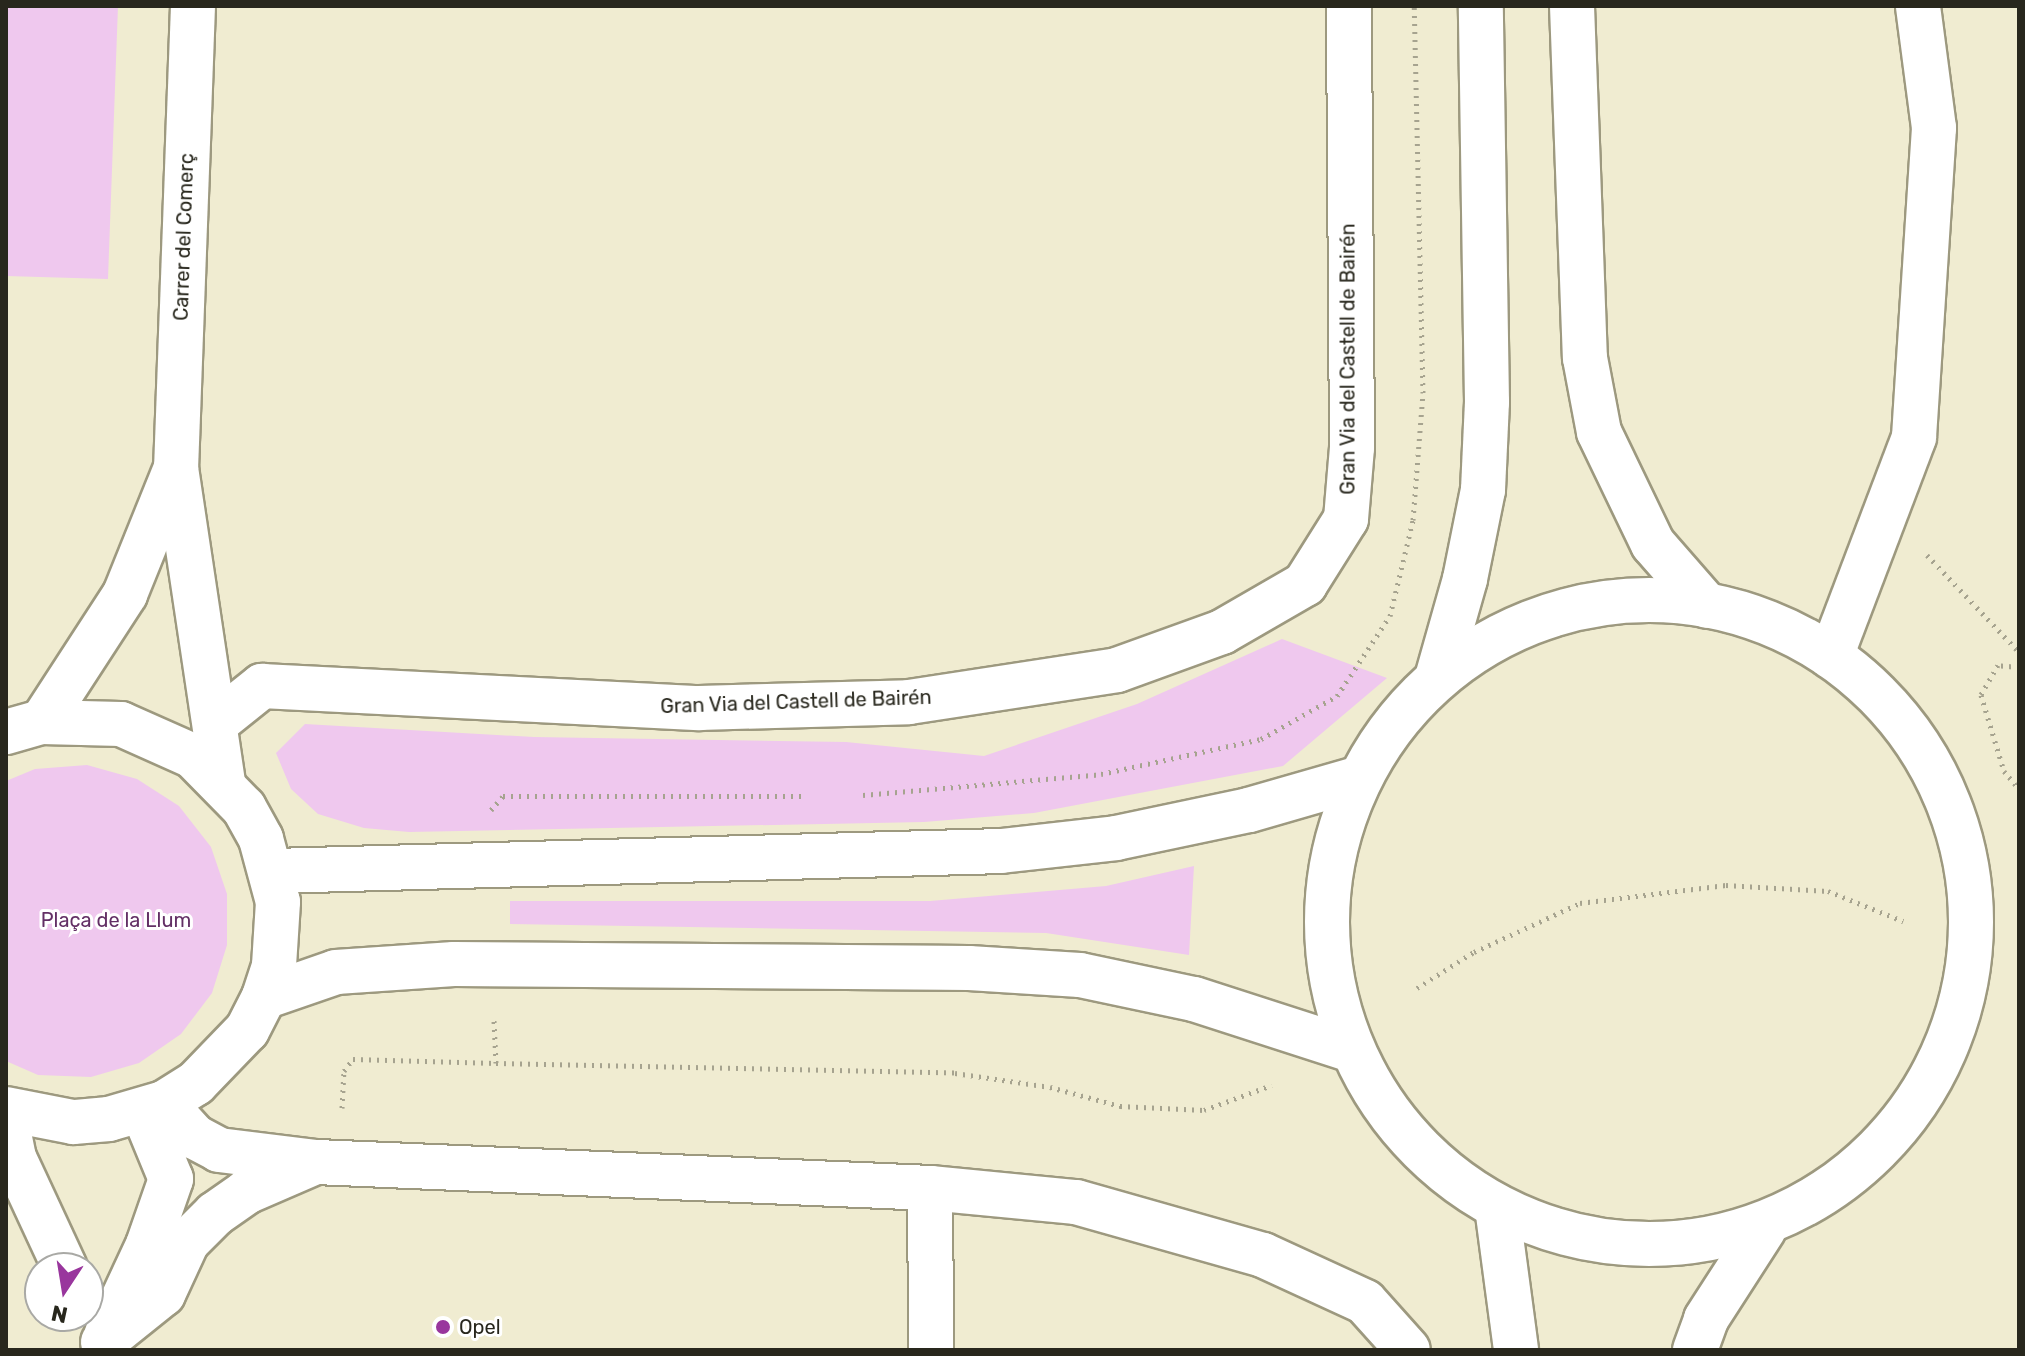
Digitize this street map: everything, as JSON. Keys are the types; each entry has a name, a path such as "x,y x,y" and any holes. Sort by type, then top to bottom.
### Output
{"street":[{"name":"Carrer del Comerç","path":"193,6 176,468 217,722 223,782"},
{"name":"Gran Via del Castell de Bairén","path":"217,722 262,686 699,708 909,702 1117,670 1222,632 1305,584 1346,519 1352,448 1349,6"},
{"path":"1437,678 1465,579 1483,490 1487,402 1481,6"},
{"path":"1572,6 1585,358 1599,432 1653,544 1707,606"},
{"path":"1831,656 1864,560 1888,514 1914,437 1934,128 1918,6"},
{"name":"Carrer del Comerç","path":"24,727 125,594 176,468"},
{"path":"1628,601 1707,606 1772,624 1831,656 1883,699 1924,753 1952,807 1968,866 1973,927 1966,988 1947,1046 1926,1087 1881,1147 1835,1186 1764,1229 1646,1245 1569,1234 1497,1207 1437,1166 1388,1112 1352,1050 1331,983 1325,913 1335,843 1360,778 1391,727 1437,678 1491,642 1550,616 1628,601"},
{"path":"6,1109 73,1122 153,1107 224,1059 264,997 278,935 273,871 256,829 223,782 159,737 82,719 24,727"},
{"path":"273,871 1001,851 1116,838 1249,810 1360,778"},
{"path":"264,997 336,972 454,964 969,968 1080,975 1180,996 1352,1050"},
{"path":"153,1107 219,1150 316,1162 930,1188 1076,1202 1263,1255 1365,1302 1408,1350"},
{"path":"98,1335 148,1245 171,1179 153,1107"},
{"path":"6,1118 14,1158 57,1252"},
{"path":"98,1335 163,1294 187,1242 215,1214 246,1192 316,1162"},
{"path":"930,1188 931,1350"},
{"path":"6,1207 45,1229"},
{"path":"1497,1207 1516,1350"},
{"path":"1695,1350 1706,1319 1764,1229"}],"path":[{"path":"1888,514 2019,652"},
{"path":"2019,667 1998,665 1981,695 2004,771 2019,789"},
{"path":"1417,988 1474,952 1580,903 1726,885 1828,891 1903,921"},
{"path":"496,1063 955,1073 1050,1087 1120,1106 1204,1110 1272,1085"}],"green space":[{"path":"6,6 118,6 108,279 6,276"},
{"path":"1282,639 1387,678 1283,766 1034,813 924,822 409,832 364,828 318,814 291,789 276,753 305,724 534,737 846,742 984,756 1137,704"},
{"name":"Plaça de la Llum","path":"87,765 137,779 179,806 211,847 227,894 227,945 212,993 181,1034 139,1063 91,1077 38,1075 6,1061 6,781 35,769"},
{"path":"1194,866 1189,955 1046,933 510,924 510,901 930,901 1106,886"}],"place":[{"name":"Opel","path":"443,1327"}]}
